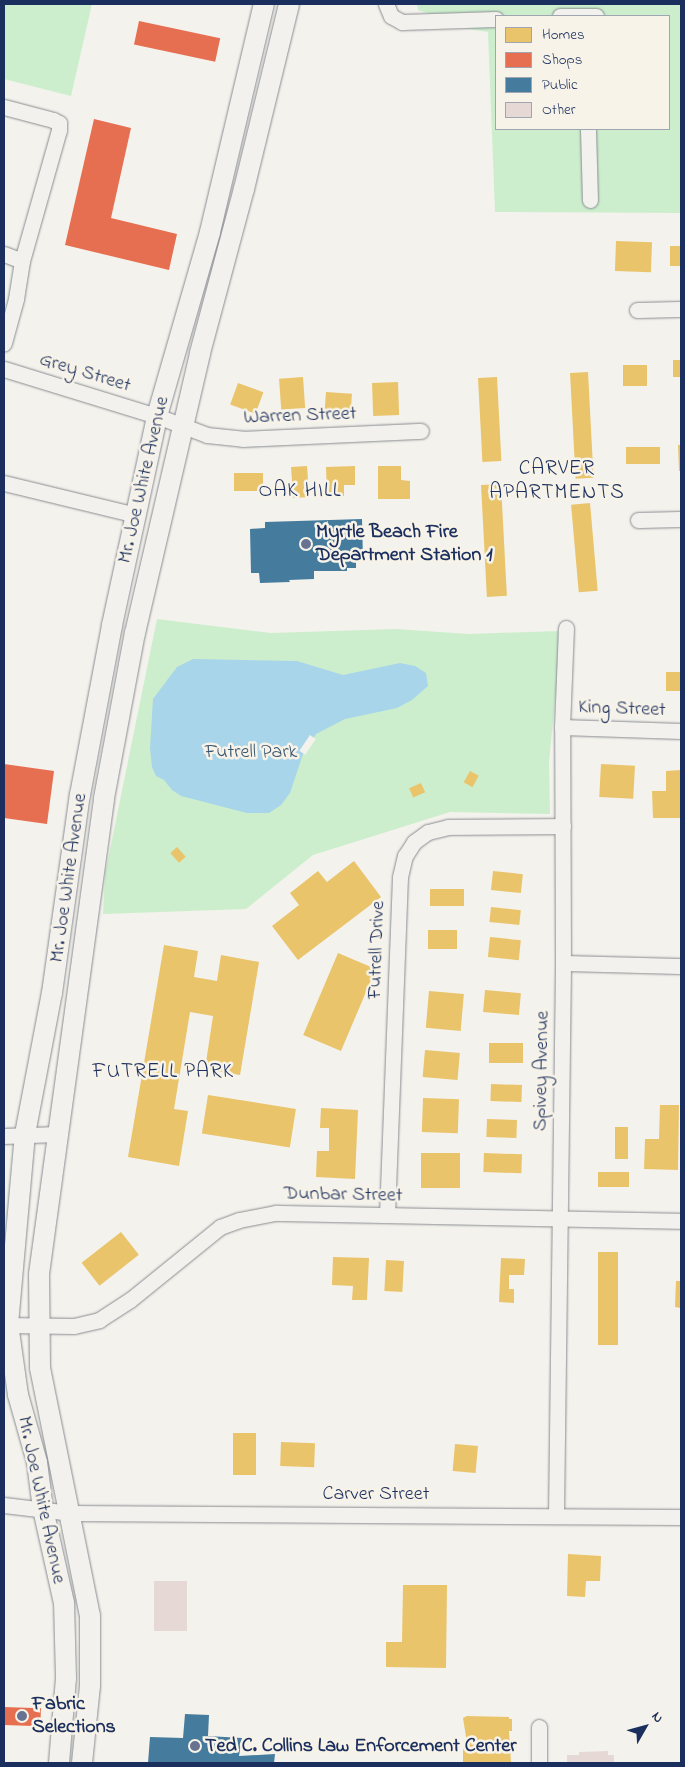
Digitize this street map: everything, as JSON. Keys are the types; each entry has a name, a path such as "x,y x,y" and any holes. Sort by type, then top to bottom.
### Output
{"main road":[{"name":"Mr. Joe White Avenue","path":"59,1763 66,1678 64,1603 43,1509 37,1462 18,1395 6,1324 25,1134 52,993 80,795 112,624 157,416 210,232 264,4"},
{"name":"Mr. Joe White Avenue","path":"82,1763 90,1685 90,1616 40,1367 39,1274 56,1134 104,798 134,632 183,426 289,4"}],"street":[{"path":"386,4 392,16 402,22 495,19"},
{"path":"4,107 59,123 60,130 22,261 16,299 4,343"},
{"path":"588,130 590,200"},
{"path":"4,254 22,261"},
{"path":"637,310 681,309"},
{"name":"Grey Street","path":"4,369 157,416 183,426"},
{"name":"Warren Street","path":"183,426 207,435 243,439 421,431"},
{"path":"4,482 136,515"},
{"path":"638,520 681,519"},
{"name":"Spivey Avenue","path":"556,1515 563,963 562,727 566,628"},
{"name":"King Street","path":"562,727 681,731"},
{"name":"Futrell Drive","path":"387,1215 400,877 405,856 414,842 428,832 448,827 562,826"},
{"path":"563,963 681,966"},
{"path":"4,1136 56,1134"},
{"name":"Dunbar Street","path":"6,1324 39,1327 74,1326 100,1320 130,1300 212,1232 239,1220 276,1213 681,1221"},
{"name":"Carver Street","path":"4,1505 70,1513 681,1517"},
{"path":"539,1727 539,1763"}],"green space":[{"path":"4,4 92,4 71,96 4,79"},
{"path":"417,4 681,4 681,213 495,212 488,32 463,28 461,24 418,10"},
{"name":"Futrell Park","path":"157,619 271,633 396,629 469,634 558,631 560,648 549,762 550,814 450,812 313,855 246,909 103,914 105,874"}],"water":[{"path":"193,659 297,661 343,675 400,663 415,666 426,673 428,686 412,700 397,708 345,719 316,734 303,754 290,793 281,805 269,813 247,813 181,796 172,790 164,780 156,776 152,767 150,748 153,699 177,667"}],"pier":[{"path":"310,735 316,739 305,755 299,751"}],"building: Homes":[{"path":"616,241 652,242 651,272 615,271"},
{"path":"670,246 681,246 681,266 670,266"},
{"path":"673,360 681,360 681,377 673,377"},
{"path":"623,365 647,365 647,386 623,386"},
{"path":"588,372 594,478 576,479 570,373"},
{"path":"303,377 305,408 281,410 279,379"},
{"path":"497,377 501,461 482,462 478,378"},
{"path":"398,382 399,415 373,416 372,383"},
{"path":"238,383 263,392 256,414 230,405"},
{"path":"326,392 352,394 350,415 325,413"},
{"path":"678,445 681,445 681,471 679,471"},
{"path":"626,447 660,447 660,464 626,464"},
{"path":"307,466 309,497 293,498 291,467"},
{"path":"355,466 355,485 344,485 344,496 327,497 326,467"},
{"path":"378,466 401,466 401,480 410,481 410,499 378,499"},
{"path":"234,473 263,473 263,491 234,491"},
{"path":"501,484 507,596 487,597 481,485"},
{"path":"590,503 598,591 579,592 571,505"},
{"path":"666,672 681,672 681,691 666,691"},
{"path":"601,764 635,766 633,799 599,797"},
{"path":"681,770 681,818 653,818 652,791 666,791 666,771"},
{"path":"470,771 479,776 472,787 464,782"},
{"path":"421,783 425,792 413,797 409,788"},
{"path":"177,847 186,857 179,863 170,853"},
{"path":"354,861 381,897 298,960 272,926 299,905 290,893 318,871 327,882"},
{"path":"493,871 523,874 521,893 491,890"},
{"path":"430,889 464,889 464,906 430,906"},
{"path":"491,907 521,910 519,925 489,922"},
{"path":"428,930 457,930 457,949 428,949"},
{"path":"490,937 521,940 519,960 488,957"},
{"path":"164,945 198,951 194,977 217,981 221,955 259,962 240,1075 205,1069 213,1016 190,1012 174,1109 188,1111 179,1166 128,1157"},
{"path":"338,953 376,969 341,1051 303,1035"},
{"path":"485,990 521,993 519,1015 483,1012"},
{"path":"429,991 464,994 461,1031 426,1028"},
{"path":"489,1043 523,1043 523,1063 489,1063"},
{"path":"425,1050 460,1053 458,1080 423,1077"},
{"path":"491,1084 522,1085 521,1102 490,1101"},
{"path":"208,1095 296,1109 290,1147 202,1134"},
{"path":"423,1098 459,1099 458,1133 422,1132"},
{"path":"660,1105 679,1105 678,1170 644,1169 645,1139 659,1139"},
{"path":"321,1108 358,1110 355,1179 316,1177 317,1151 329,1151 329,1128 320,1128"},
{"path":"487,1119 517,1120 516,1138 486,1137"},
{"path":"615,1127 628,1127 628,1159 615,1159"},
{"path":"421,1153 460,1153 460,1188 421,1188"},
{"path":"484,1153 522,1154 521,1173 483,1172"},
{"path":"598,1172 629,1172 629,1187 598,1187"},
{"path":"121,1232 139,1255 99,1286 82,1263"},
{"path":"598,1252 618,1252 618,1345 598,1345"},
{"path":"333,1257 369,1258 367,1300 352,1300 353,1286 332,1285"},
{"path":"501,1258 525,1259 524,1275 509,1275 509,1289 514,1289 514,1303 499,1302"},
{"path":"386,1260 404,1261 402,1292 384,1291"},
{"path":"676,1281 681,1281 681,1308 675,1307"},
{"path":"233,1433 256,1433 256,1475 233,1475"},
{"path":"281,1442 315,1443 314,1467 280,1466"},
{"path":"455,1444 478,1446 476,1473 453,1471"},
{"path":"568,1554 601,1556 600,1581 586,1581 585,1597 567,1596"},
{"path":"403,1585 447,1585 446,1668 386,1667 386,1642 402,1642"},
{"path":"467,1716 509,1717 509,1719 512,1719 512,1731 509,1731 511,1763 463,1763 463,1750 467,1743 463,1718"}],"building: Shops":[{"path":"139,21 220,38 215,62 134,44"},
{"path":"94,119 131,128 111,218 177,234 169,270 65,245"},
{"path":"4,764 54,771 47,824 4,818"},
{"name":"Fabric Selections","path":"4,1707 41,1708 40,1726 4,1725"}],"building: Public":[{"name":"Myrtle Beach Fire Department Station 1","path":"362,519 363,559 356,559 356,568 347,568 347,571 314,571 314,579 289,580 290,582 260,583 259,573 251,573 250,529 265,528 265,522"},
{"name":"Ted C. Collins Law Enforcement Center","path":"185,1714 209,1715 208,1736 242,1738 239,1756 275,1754 274,1763 148,1763 150,1737 183,1738"}],"building: Other":[{"path":"154,1581 187,1581 187,1631 154,1631"},
{"path":"608,1751 608,1755 614,1755 614,1763 567,1763 567,1755 579,1755 579,1752"}],"place":[{"name":"Myrtle Beach Fire Department Station 1","path":"306,544"},
{"name":"Fabric Selections","path":"22,1716"},
{"name":"Ted C. Collins Law Enforcement Center","path":"195,1746"}],"district":[{"name":"CARVER APARTMENTS","path":"557,481"},
{"name":"OAK HILL","path":"300,491"},
{"name":"FUTRELL PARK","path":"163,1072"}]}
